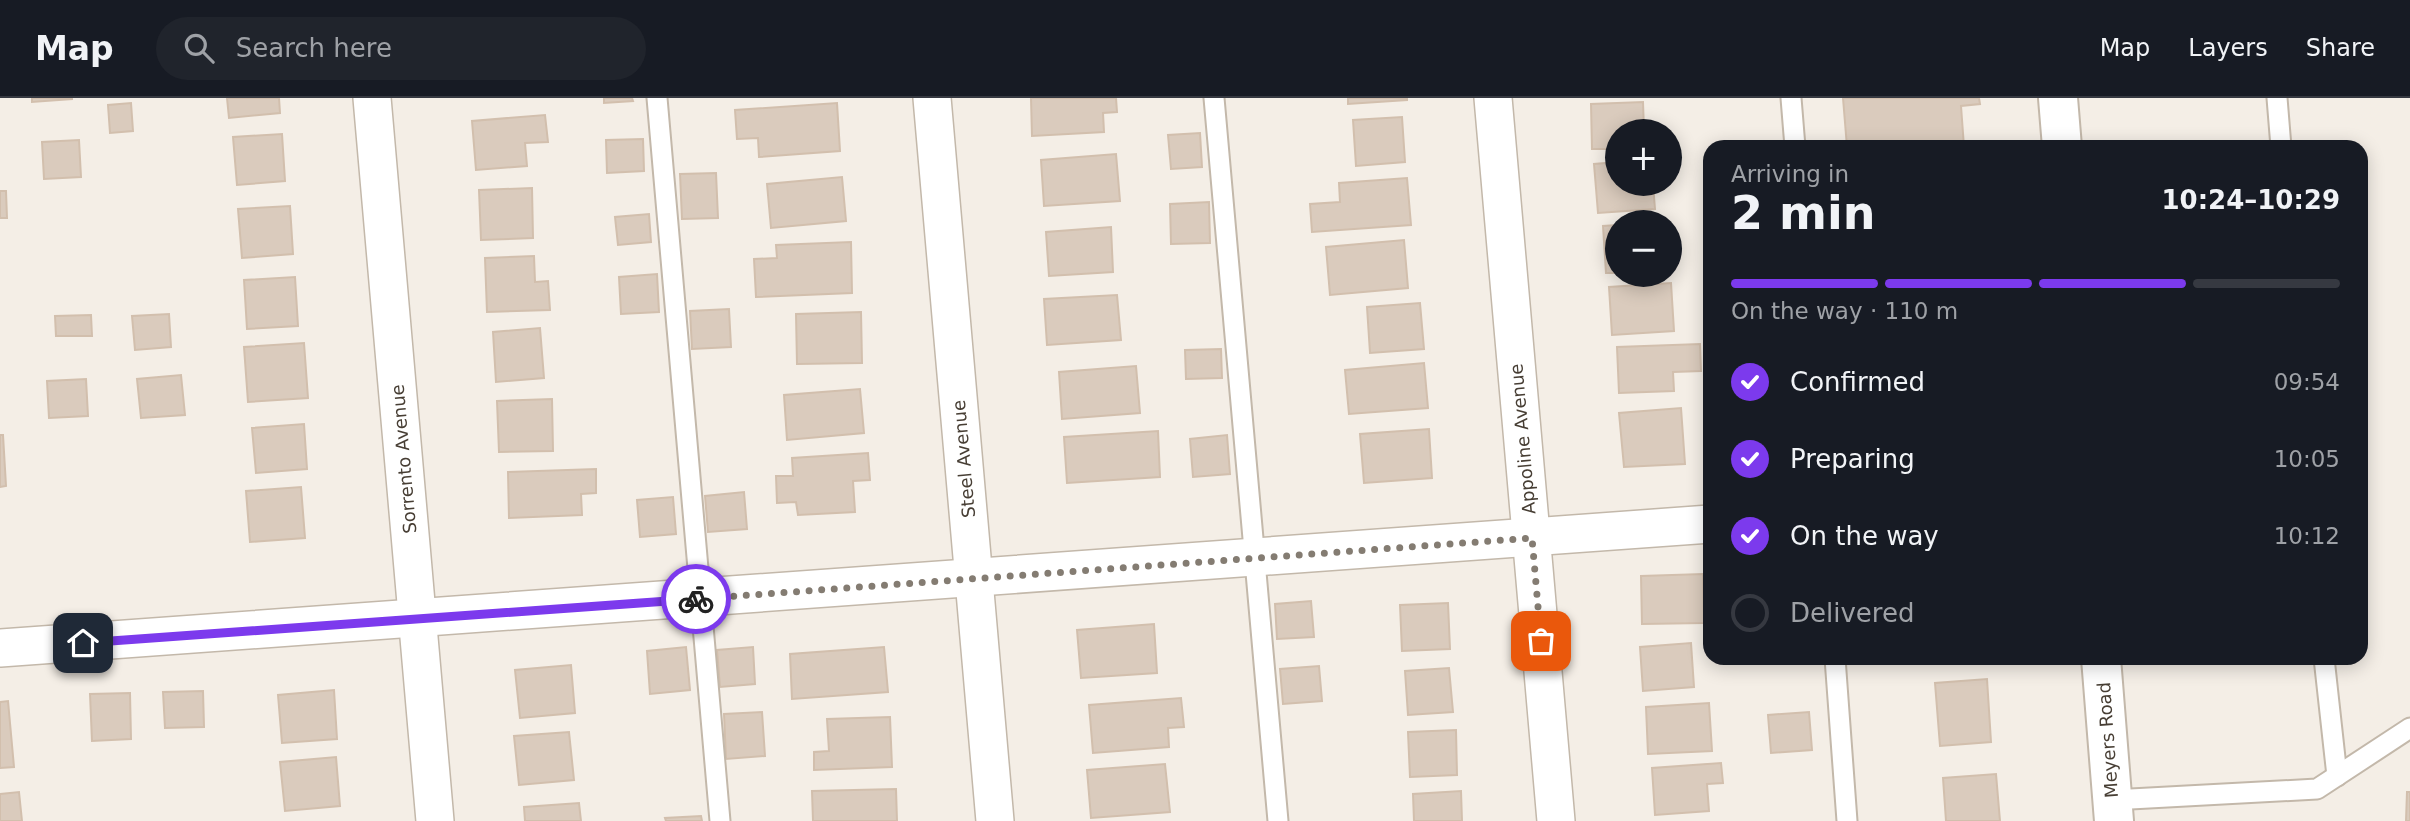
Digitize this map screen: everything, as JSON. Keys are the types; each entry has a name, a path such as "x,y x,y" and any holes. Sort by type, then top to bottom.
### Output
{"street":[{"name":"Sorrento Avenue","path":"372,98 435,821"},
{"name":"Steel Avenue","path":"932,98 995,821"},
{"name":"Appoline Avenue","path":"1493,98 1556,821"},
{"path":"2058,98 2061,140"},
{"path":"0,649 1703,525"},
{"name":"Meyers Road","path":"2102,665 2113,810"}],"lane":[{"path":"657,98 720,821"},
{"path":"1214,98 1278,821"},
{"path":"1791,98 1794,140"},
{"path":"2277,98 2280,140"},
{"path":"1836,665 1847,821"},
{"path":"2325,665 2337,776"},
{"path":"2113,810 2317,789 2410,728"}],"building":[{"path":"32,98 72,98 72,99 32,102"},
{"path":"227,98 279,98 280,113 229,118"},
{"path":"604,98 632,98 633,101 604,103"},
{"path":"1031,98 1116,98 1117,112 1103,113 1104,132 1032,136"},
{"path":"1348,98 1407,98 1407,100 1348,104"},
{"path":"1843,98 1979,98 1980,104 1961,106 1963,140 1846,140"},
{"path":"1643,102 1644,119 1605,119 1605,149 1592,149 1591,104"},
{"path":"131,103 133,131 110,133 108,105"},
{"path":"837,103 840,151 759,157 758,138 737,139 735,110"},
{"path":"545,115 548,142 525,143 527,166 476,170 472,121"},
{"path":"1402,117 1405,162 1356,166 1353,120"},
{"path":"1200,133 1202,167 1171,169 1168,135"},
{"path":"282,134 285,181 237,185 233,137"},
{"path":"643,139 644,171 607,173 606,140"},
{"path":"79,140 81,177 44,179 42,142"},
{"path":"1116,154 1120,201 1044,206 1041,160"},
{"path":"1605,163 1605,196 1654,196 1655,209 1605,210 1605,213 1598,213 1594,164"},
{"path":"716,173 718,218 682,219 680,174"},
{"path":"842,177 846,221 771,228 767,184"},
{"path":"1407,178 1411,225 1312,232 1310,204 1340,202 1339,183"},
{"path":"532,188 533,238 481,240 479,190"},
{"path":"0,191 6,191 7,218 0,218"},
{"path":"1209,202 1210,243 1171,244 1170,204"},
{"path":"290,206 293,254 242,258 238,209"},
{"path":"649,214 651,242 618,245 615,217"},
{"path":"1603,226 1605,226 1605,257"},
{"path":"1111,227 1113,272 1049,276 1046,232"},
{"path":"1404,240 1408,288 1330,295 1326,247"},
{"path":"851,242 852,293 756,297 754,259 777,258 776,245"},
{"path":"534,256 535,282 548,281 550,310 487,312 485,258"},
{"path":"657,274 659,312 621,314 619,277"},
{"path":"295,277 298,326 247,329 244,280"},
{"path":"1609,287 1671,287 1674,331 1612,335"},
{"path":"1117,295 1121,340 1047,345 1044,299"},
{"path":"1420,303 1424,349 1370,353 1367,307"},
{"path":"729,309 731,347 692,349 690,311"},
{"path":"861,312 862,363 797,364 796,314"},
{"path":"169,314 171,347 135,350 132,316"},
{"path":"91,315 92,336 56,336 55,316"},
{"path":"540,328 544,378 496,382 493,332"},
{"path":"304,343 308,398 248,402 244,347"},
{"path":"1700,344 1701,371 1673,372 1674,391 1619,393 1617,347"},
{"path":"1221,349 1222,378 1186,379 1185,350"},
{"path":"1424,363 1428,408 1349,414 1345,370"},
{"path":"1136,366 1140,413 1062,419 1059,372"},
{"path":"181,375 185,415 141,418 137,379"},
{"path":"86,379 88,416 49,418 47,381"},
{"path":"860,389 864,433 787,440 784,395"},
{"path":"552,399 553,451 499,452 497,401"},
{"path":"1681,408 1685,464 1624,467 1619,413"},
{"path":"304,424 307,469 256,473 252,428"},
{"path":"1429,429 1432,478 1364,483 1360,434"},
{"path":"1158,431 1160,477 1067,483 1064,437"},
{"path":"0,435 3,435 6,486 0,487"},
{"path":"1227,435 1230,474 1193,477 1190,439"},
{"path":"868,453 870,480 853,481 855,512 798,515 796,502 777,503 776,476 793,476 792,458"},
{"path":"596,469 596,493 581,494 582,515 509,518 508,472"},
{"path":"301,487 305,538 250,542 246,491"},
{"path":"744,492 747,529 708,532 705,496"},
{"path":"673,497 676,534 640,537 637,500"},
{"path":"1703,574 1703,623 1642,624 1641,576"},
{"path":"1311,601 1314,637 1277,639 1275,604"},
{"path":"1448,603 1450,649 1402,651 1400,605"},
{"path":"1154,624 1157,673 1081,678 1077,630"},
{"path":"1691,643 1694,687 1643,691 1640,647"},
{"path":"686,647 690,690 650,694 647,651"},
{"path":"753,647 755,684 720,687 717,650"},
{"path":"884,647 888,692 792,699 790,654"},
{"path":"571,665 575,713 520,718 515,670"},
{"path":"1319,666 1322,701 1283,704 1280,669"},
{"path":"1449,668 1453,712 1408,715 1405,671"},
{"path":"1987,679 1991,742 1940,746 1935,683"},
{"path":"334,690 337,739 282,743 278,695"},
{"path":"203,691 204,727 165,728 163,692"},
{"path":"130,693 131,739 92,741 90,694"},
{"path":"1181,698 1184,727 1168,728 1169,747 1093,753 1089,705"},
{"path":"8,701 14,767 0,768 0,702"},
{"path":"1709,703 1712,751 1648,754 1646,707"},
{"path":"762,712 765,756 726,759 724,714"},
{"path":"1809,712 1812,750 1771,753 1768,715"},
{"path":"890,717 892,767 814,770 814,752 829,751 827,719"},
{"path":"1456,730 1457,775 1410,777 1408,732"},
{"path":"569,732 574,780 519,785 514,736"},
{"path":"336,757 340,806 285,811 280,762"},
{"path":"1721,763 1723,783 1707,784 1709,811 1655,815 1652,768"},
{"path":"1165,764 1170,812 1091,818 1087,770"},
{"path":"1996,774 2000,821 1946,821 1943,778"},
{"path":"896,789 897,821 813,821 812,791"},
{"path":"1461,791 1462,821 1414,821 1413,794"},
{"path":"19,792 22,821 0,821 0,794"},
{"path":"2407,792 2410,792 2410,821 2406,821"},
{"path":"579,803 581,821 525,821 524,807"},
{"path":"701,816 702,821 666,821 665,818"}],"way so far":[{"path":"696,599 1532,538 1541,641"}],"route":[{"path":"83,643 696,599"}]}
